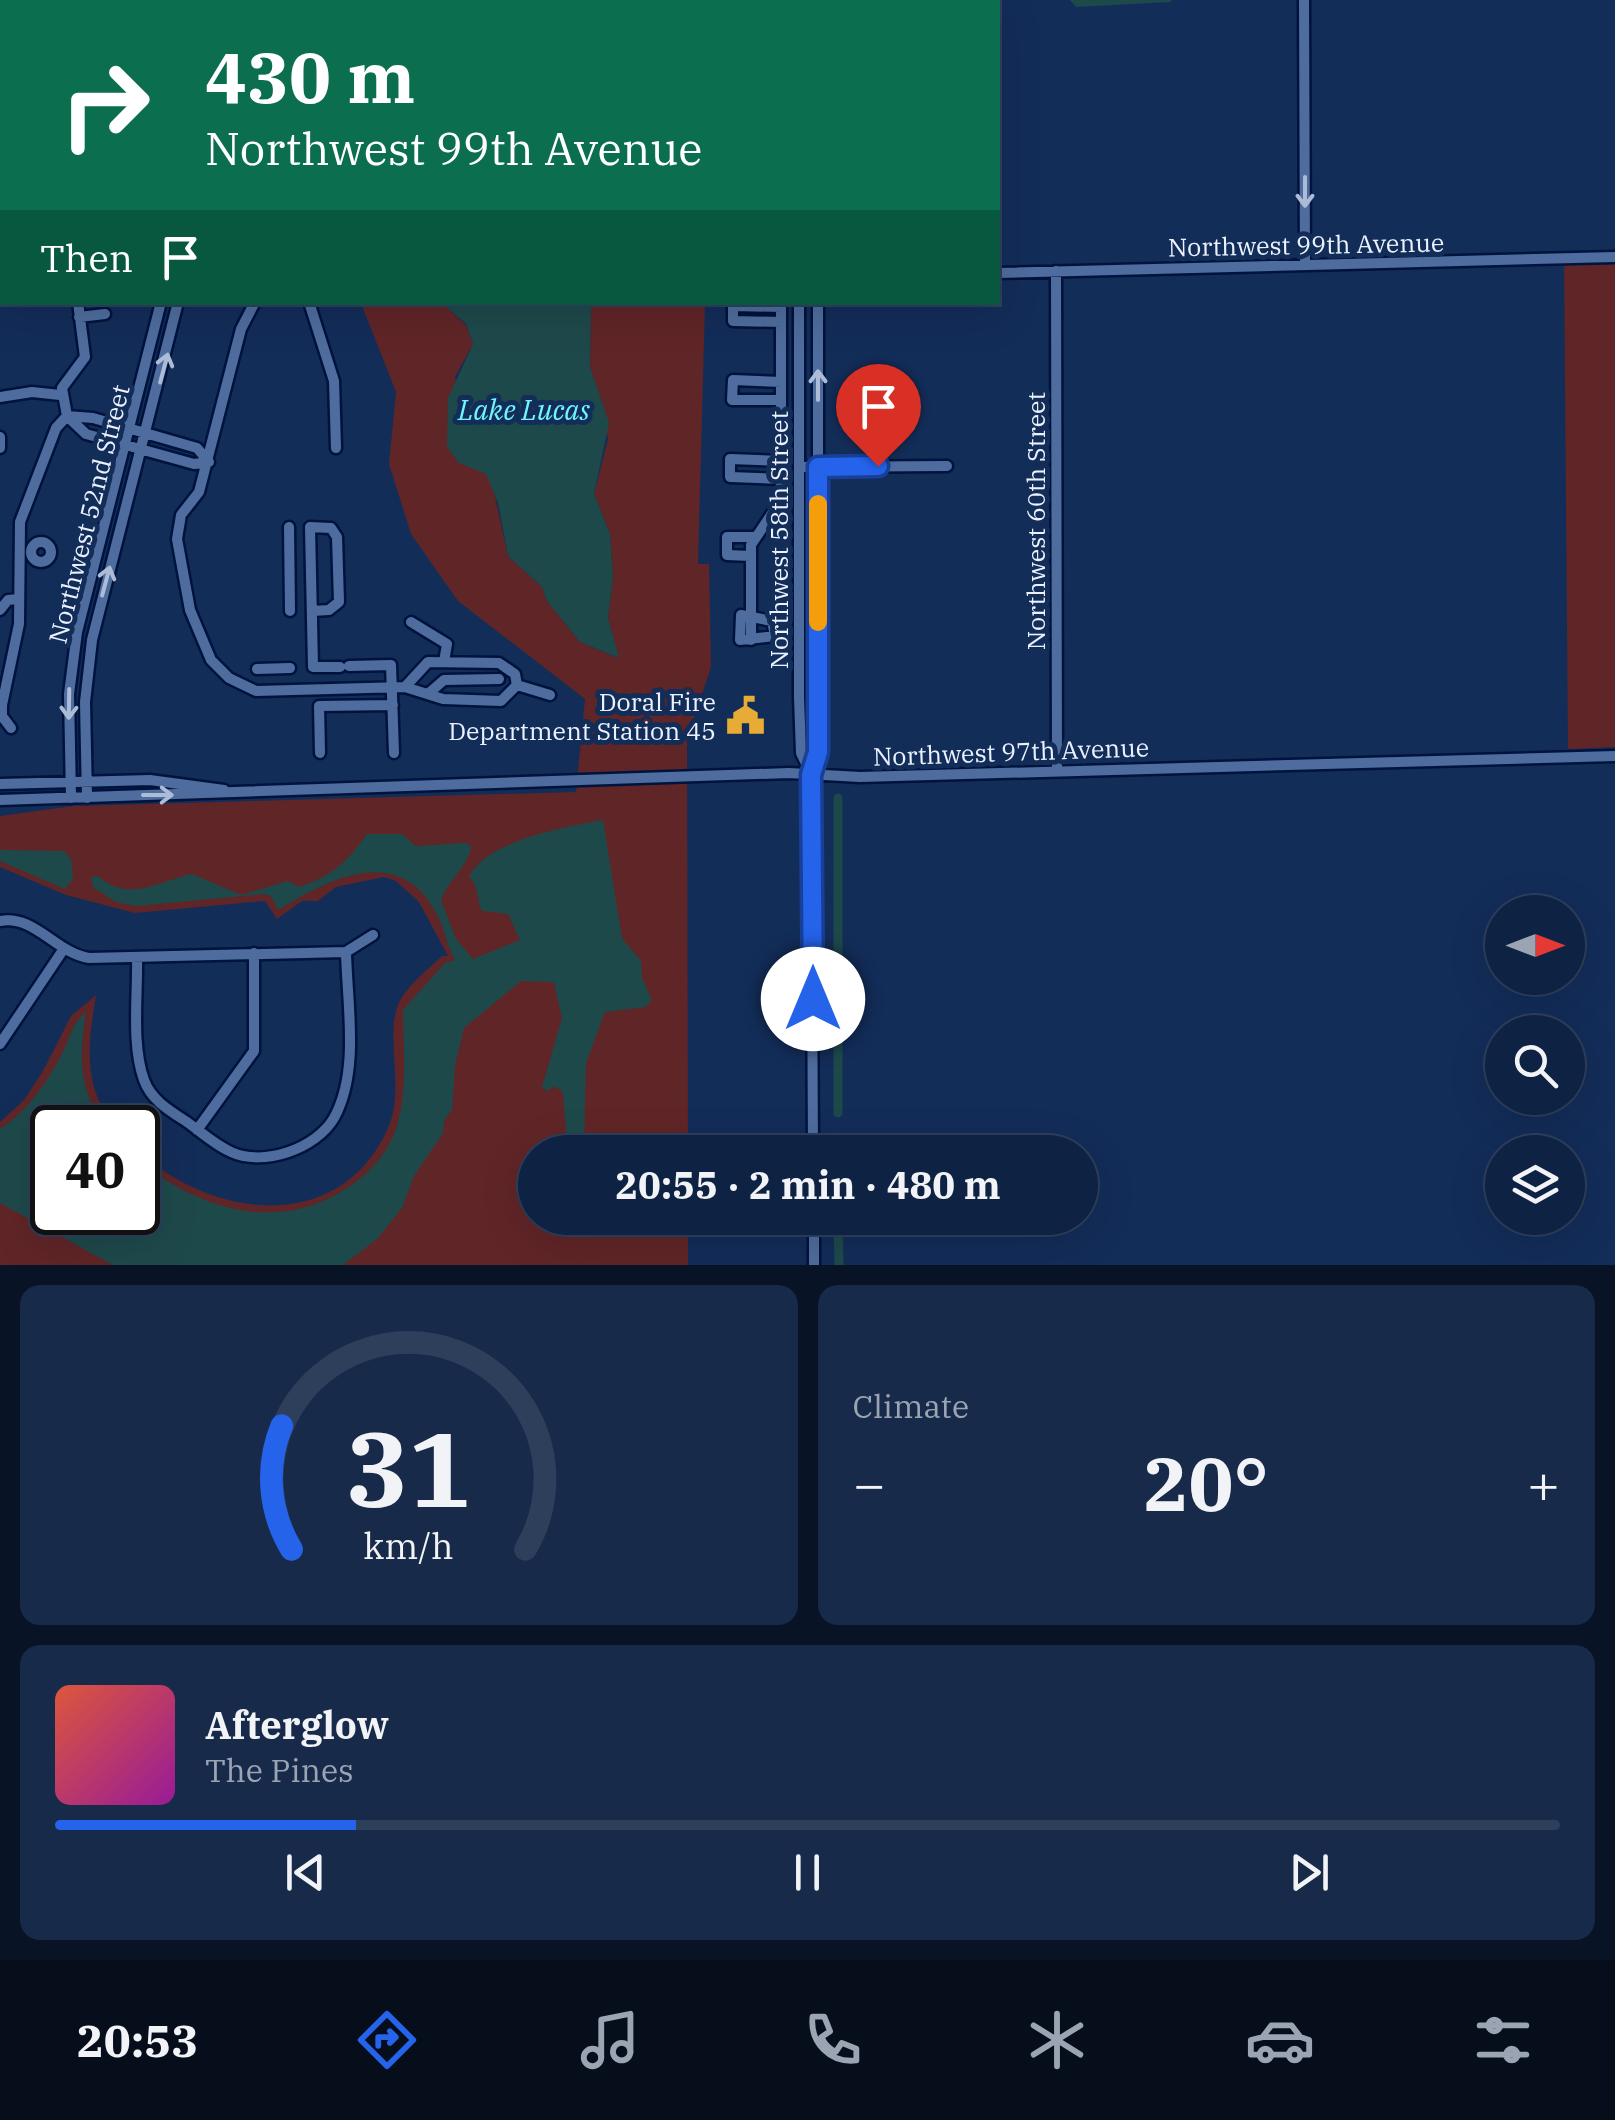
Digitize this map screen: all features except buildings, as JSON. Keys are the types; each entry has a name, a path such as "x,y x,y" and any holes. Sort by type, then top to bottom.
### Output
{"street":[{"path":"1304,0 1305,265"},
{"name":"Northwest 99th Avenue","path":"1000,273 1615,258"},
{"name":"Northwest 60th Street","path":"1056,272 1057,770"},
{"path":"60,395 84,357 78,305"},
{"name":"Northwest 52nd Street","path":"71,798 71,674 80,614 161,305"},
{"name":"Northwest 52nd Street","path":"87,798 87,675 99,605 177,305"},
{"path":"253,305 241,329 199,492 181,515 178,539 197,632 210,660 228,678 256,691 399,688 443,699 501,700 517,684"},
{"path":"310,305 334,380 336,448"},
{"path":"751,616 750,556 754,538 779,509 782,305 733,306 733,322 781,322"},
{"name":"Northwest 58th Street","path":"799,305 799,712 801,753 811,775"},
{"name":"Northwest 58th Street","path":"813,1135 811,775 818,752 818,305"},
{"path":"79,317 105,314"},
{"path":"781,382 732,380 732,400 782,400"},
{"path":"0,397 32,392 60,395"},
{"path":"60,395 67,416 86,434 194,464 208,462"},
{"path":"67,416 197,448 208,462"},
{"path":"0,610 25,554 20,522 56,428 67,416"},
{"path":"0,438 0,448"},
{"path":"782,461 730,459 730,477 782,478"},
{"path":"800,467 946,466"},
{"path":"288,527 290,611"},
{"path":"312,611 329,610 339,602 337,536 331,528 310,527 313,668 314,690"},
{"path":"750,556 727,556 727,537 754,538"},
{"path":"9,597 19,624 6,646 2,716 11,728"},
{"path":"740,616 751,616 772,621 776,630 769,640 740,640 740,616"},
{"path":"411,622 446,644 444,662"},
{"path":"394,753 393,704 399,688 428,662 500,663 515,674 517,684"},
{"path":"313,668 392,665 399,688"},
{"path":"257,670 290,668"},
{"path":"71,674 87,675"},
{"path":"429,693 444,680 499,679"},
{"path":"517,684 550,695"},
{"path":"320,753 318,706 393,704"},
{"name":"Northwest 97th Avenue","path":"0,800 1615,756"},
{"name":"Northwest 97th Avenue","path":"0,784 150,780 229,791"},
{"path":"0,921 22,921 63,950 89,958 346,952 373,935"},
{"path":"0,1044 63,950"},
{"path":"136,957 145,1083 168,1111 235,1154 274,1156 293,1150 331,1123 348,1080 346,952"},
{"path":"198,1130 254,1051 254,953"},
{"path":"814,1235 814,1265"}],"shaded area":[{"path":"1564,258 1615,259 1615,747 1568,749"},
{"path":"362,305 444,305 466,325 473,344 455,377 469,465 486,473 493,487 508,556 542,587 547,601 580,642 618,658 608,618 613,577 610,534 594,494 608,439 590,367 591,305 705,305 698,564 709,564 711,667 687,740 688,1135 518,1135 518,1235 688,1235 688,1265 0,1265 0,1122 24,1100 71,1016 96,995 90,1064 101,1105 30,1105 30,1235 160,1235 160,1167 201,1191 237,1202 272,1205 307,1201 339,1187 366,1163 393,1113 397,1008 416,980 442,956 448,956 419,902 396,881 384,877 336,887 318,901 302,901 277,919 265,901 135,913 66,895 0,867 0,816 74,806 576,792 585,699 458,601 411,534 389,464 396,392"}],"water":[{"path":"1070,0 1171,0 1171,2 1076,7"},
{"name":"Lake Lucas","path":"444,305 591,305 590,367 609,423 594,494 610,534 613,577 608,618 619,658 580,642 547,601 542,587 508,556 498,503 486,474 459,463 447,447 448,398 473,344 466,324"},
{"path":"603,820 622,938 641,961 642,978 652,1000 645,1007 605,1012 586,1063 584,1135 567,1135 563,1093 555,1086 547,1091 542,1087 562,1018 554,982 521,981 464,1028 455,1065 452,1110 444,1120 443,1133 414,1176 402,1208 377,1239 343,1265 113,1265 58,1235 160,1235 160,1176 213,1203 268,1212 296,1210 350,1186 378,1160 397,1126 403,1098 403,1010 445,963 455,960 426,897 408,881 388,873 344,877 278,910 271,896 263,894 135,906 116,902 93,887 91,877 132,889 192,874 241,895 288,881 299,887 320,878 346,860 367,834 402,834 416,846 465,843 471,846 470,853 441,900 456,939 473,959 520,940 508,914 482,911 469,877 478,864 492,853 528,837"},
{"path":"0,850 64,851 71,859 73,879 65,889 0,861"},
{"path":"86,1012 83,1072 92,1105 30,1105 30,1219 0,1203 0,1129 43,1086 74,1026"}],"waterway":[{"path":"838,798 838,1113"},
{"path":"838,1235 839,1265"}],"slow traffic":[{"path":"818,504 818,622"}],"place":[{"name":"Doral Fire Department Station 45","path":"746,716"}],"route":[{"path":"813,999 811,775 818,752 818,467 878,466"}]}
